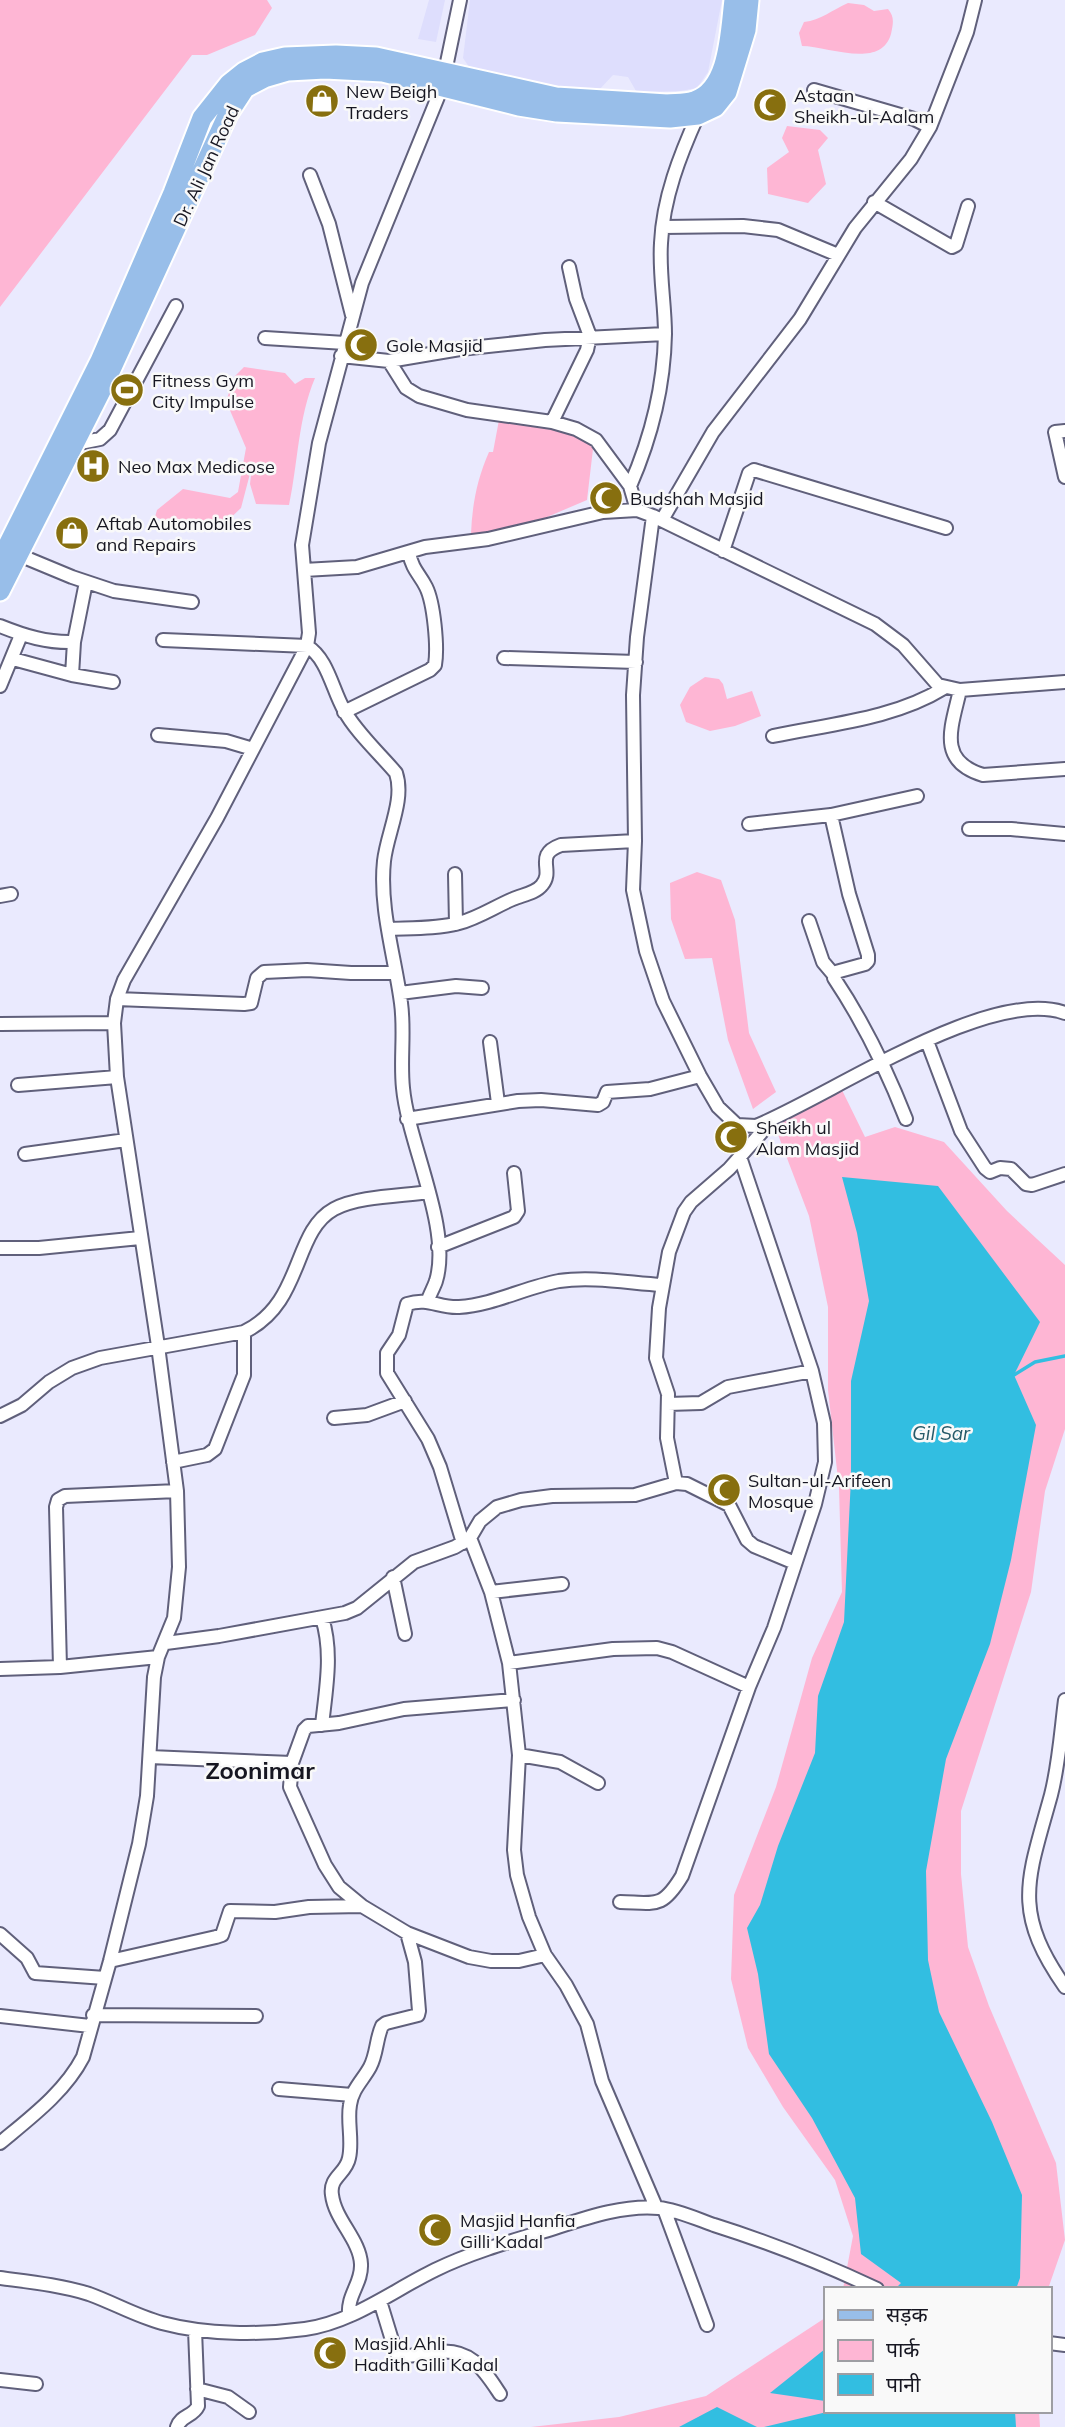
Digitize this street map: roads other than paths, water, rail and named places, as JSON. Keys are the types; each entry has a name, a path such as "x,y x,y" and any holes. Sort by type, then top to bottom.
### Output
{"main road":[{"name":"Dr. Ali Jan Road","path":"9,558 75,444 228,114 245,88 264,78 288,71 325,69 383,72 498,85 556,96 667,104 695,101 717,83 726,60 734,0"},
{"path":"698,114 715,107 727,92 746,30 749,0"},
{"name":"Dr. Ali Jan Road","path":"0,591 9,558 100,361 202,118 229,84 244,72 263,62 285,57 376,57 519,106 557,112 670,118 698,114"}],"street":[{"path":"0,2143 37,2112 76,2070 83,2057 139,1844 150,1757 154,1677 177,1601 180,1567 177,1491 117,1077 114,1023 117,999 124,980 185,876 307,646 309,633 303,545 319,443 352,315 443,79 460,0"},
{"path":"975,0 967,32 930,127 911,159 874,202 800,319 713,432 657,518 636,662 632,749 635,841 633,890 646,951 663,1001 718,1107 737,1125 756,1126 769,1121 883,1061 927,1041 1006,1012 1029,1008 1062,1008"},
{"path":"814,90 914,119 930,127"},
{"path":"630,486 653,423 661,374 665,334 661,269 663,227 676,166 698,114"},
{"path":"310,175 335,245 352,315"},
{"path":"874,202 951,247 956,245 968,206"},
{"path":"663,227 743,226 778,230 838,255"},
{"path":"552,422 590,336 576,299 569,267"},
{"path":"75,444 100,439 110,430 176,306"},
{"path":"265,338 343,349 389,361 460,349 590,336 665,334"},
{"path":"389,361 406,388 419,397 467,410 552,422 576,429 596,440 630,486 637,510"},
{"path":"1065,431 1055,432 1065,477"},
{"path":"723,551 750,473 754,470 946,528"},
{"path":"304,570 357,567 425,547 507,535 603,512 637,510 875,624 903,645 938,685 944,688 960,690 1065,682"},
{"path":"344,712 430,670 435,665 435,636 430,601 409,553"},
{"path":"9,558 135,596 192,602"},
{"path":"72,675 74,642 86,582"},
{"path":"0,626 21,635 47,641 74,642"},
{"path":"0,686 21,635"},
{"path":"163,640 307,646 314,650 321,660 344,712 396,773 399,795 383,867 388,929 400,993 403,1029 402,1077 407,1119 429,1192 438,1247 437,1279 428,1300"},
{"path":"504,658 636,662"},
{"path":"13,659 72,675 113,682"},
{"path":"773,736 882,713 927,698 944,688"},
{"path":"960,690 949,740 957,761 971,771 983,775 1065,769"},
{"path":"158,735 226,741 253,749"},
{"path":"749,824 831,815 917,796"},
{"path":"831,815 849,894 868,955 865,964 836,972 834,975"},
{"path":"969,829 1011,829 1065,834"},
{"path":"388,929 456,924 478,917 542,885 545,880 547,854 550,849 561,845 635,841"},
{"path":"455,874 456,924"},
{"path":"809,921 823,962 859,1015 883,1061 906,1119"},
{"path":"117,999 244,1004 253,999 257,978 264,972 307,970 395,973"},
{"path":"400,993 456,986 482,988"},
{"path":"0,1024 114,1023"},
{"path":"927,1041 961,1131 985,1168 990,1172 1000,1168 1010,1169 1026,1184 1031,1185 1065,1174"},
{"path":"489,1042 498,1103"},
{"path":"407,1119 498,1103 541,1101 598,1105 602,1104 607,1093 650,1088 700,1076"},
{"path":"19,1085 117,1077"},
{"path":"676,1483 667,1438 666,1386 656,1358 662,1286 669,1252 684,1212 701,1192 729,1169 769,1121"},
{"path":"26,1154 126,1140"},
{"path":"620,1902 660,1902 674,1890 682,1876 749,1686 774,1628 815,1504 825,1462 824,1423 812,1371 740,1157"},
{"path":"438,1247 514,1217 518,1211 514,1173"},
{"path":"0,1416 22,1405 49,1382 72,1368 100,1358 244,1332 258,1325 278,1306 288,1290 310,1236 332,1210 346,1204 429,1192"},
{"path":"0,1248 39,1248 140,1238"},
{"path":"662,1286 596,1280 560,1281 472,1305 446,1306 428,1300 407,1304 399,1335 387,1353 387,1373 419,1422 440,1467 467,1541 491,1592 509,1663 514,1700 519,1755 514,1850 517,1875 530,1917 545,1955 566,1985 587,2024 602,2081 660,2208 707,2325"},
{"path":"173,1462 207,1455 215,1449 244,1375 244,1332"},
{"path":"668,1404 701,1403 729,1387 812,1371"},
{"path":"334,1418 367,1415 405,1401"},
{"path":"166,1643 322,1618 357,1608 414,1562 467,1541 488,1512 521,1500 552,1496 635,1494 676,1483 687,1484 729,1505 747,1540 754,1546 795,1563"},
{"path":"60,1667 58,1500 65,1496 177,1491"},
{"path":"393,1577 405,1634"},
{"path":"491,1592 562,1584"},
{"path":"322,1618 326,1630 328,1662 322,1725"},
{"path":"509,1663 612,1649 657,1648 749,1686"},
{"path":"0,1669 60,1667 158,1657"},
{"path":"514,1700 404,1709 308,1726 292,1763 290,1787 325,1866 339,1887 362,1906 407,1933 449,1951 491,1961 519,1961 545,1955"},
{"path":"1065,1700 1057,1765 1032,1860 1029,1903 1036,1937 1045,1957 1065,1987"},
{"path":"519,1755 561,1762 598,1783"},
{"path":"150,1757 292,1763"},
{"path":"110,1961 222,1935 230,1911 275,1912 309,1907 362,1906"},
{"path":"349,2316 349,2299 361,2272 361,2261 333,2202 331,2185 350,2158 349,2109 352,2095 370,2067 382,2026 418,2015 415,1962 407,1933"},
{"path":"0,1934 27,1958 35,1973 105,1978"},
{"path":"0,2016 92,2020 256,2016"},
{"path":"279,2089 352,2095"},
{"path":"0,2278 69,2288 92,2295 132,2314 195,2330 248,2332 305,2329 349,2316 434,2270 502,2244 622,2210 660,2208 772,2243 872,2287"},
{"path":"380,2301 395,2350 400,2357 440,2351 472,2357 481,2365 500,2395"},
{"path":"177,2427 182,2418 197,2410 195,2330"},
{"path":"0,2380 36,2384"},
{"path":"197,2389 228,2397 248,2412"}],"water":[{"name":"Gil Sar","path":"842,1177 938,1186 1040,1322 1014,1375 1036,1425 1011,1560 990,1644 946,1759 926,1871 928,1960 939,2012 992,2122 1022,2195 1020,2278 1017,2287 897,2287 901,2283 861,2254 855,2198 812,2118 769,2054 758,1974 747,1928 760,1905 778,1846 815,1753 818,1696 844,1622 851,1478 851,1381 869,1301 857,1233"},
{"path":"824,2350 824,2401 770,2393"},
{"path":"717,2407 757,2427 679,2427"},
{"path":"824,2413 1015,2413 1016,2427 764,2427"}],"waterway":[{"path":"1014,1375 1035,1362 1065,1356"}],"place":[{"name":"New Beigh Traders","path":"322,101"},
{"name":"Astaan Sheikh-ul-Aalam","path":"770,105"},
{"name":"Gole Masjid","path":"361,345"},
{"name":"Fitness Gym City Impulse","path":"127,390"},
{"name":"Neo Max Medicose","path":"93,466"},
{"name":"Budshah Masjid","path":"606,498"},
{"name":"Aftab Automobiles and Repairs","path":"72,533"},
{"name":"Sheikh ul Alam Masjid","path":"731,1137"},
{"name":"Sultan-ul-Arifeen Mosque","path":"724,1490"},
{"name":"Masjid Hanfia Gilli Kadal","path":"435,2230"},
{"name":"Masjid Ahli Hadith Gilli Kadal","path":"330,2353"}],"district":[{"name":"Zoonimar","path":"260,1770"}]}
